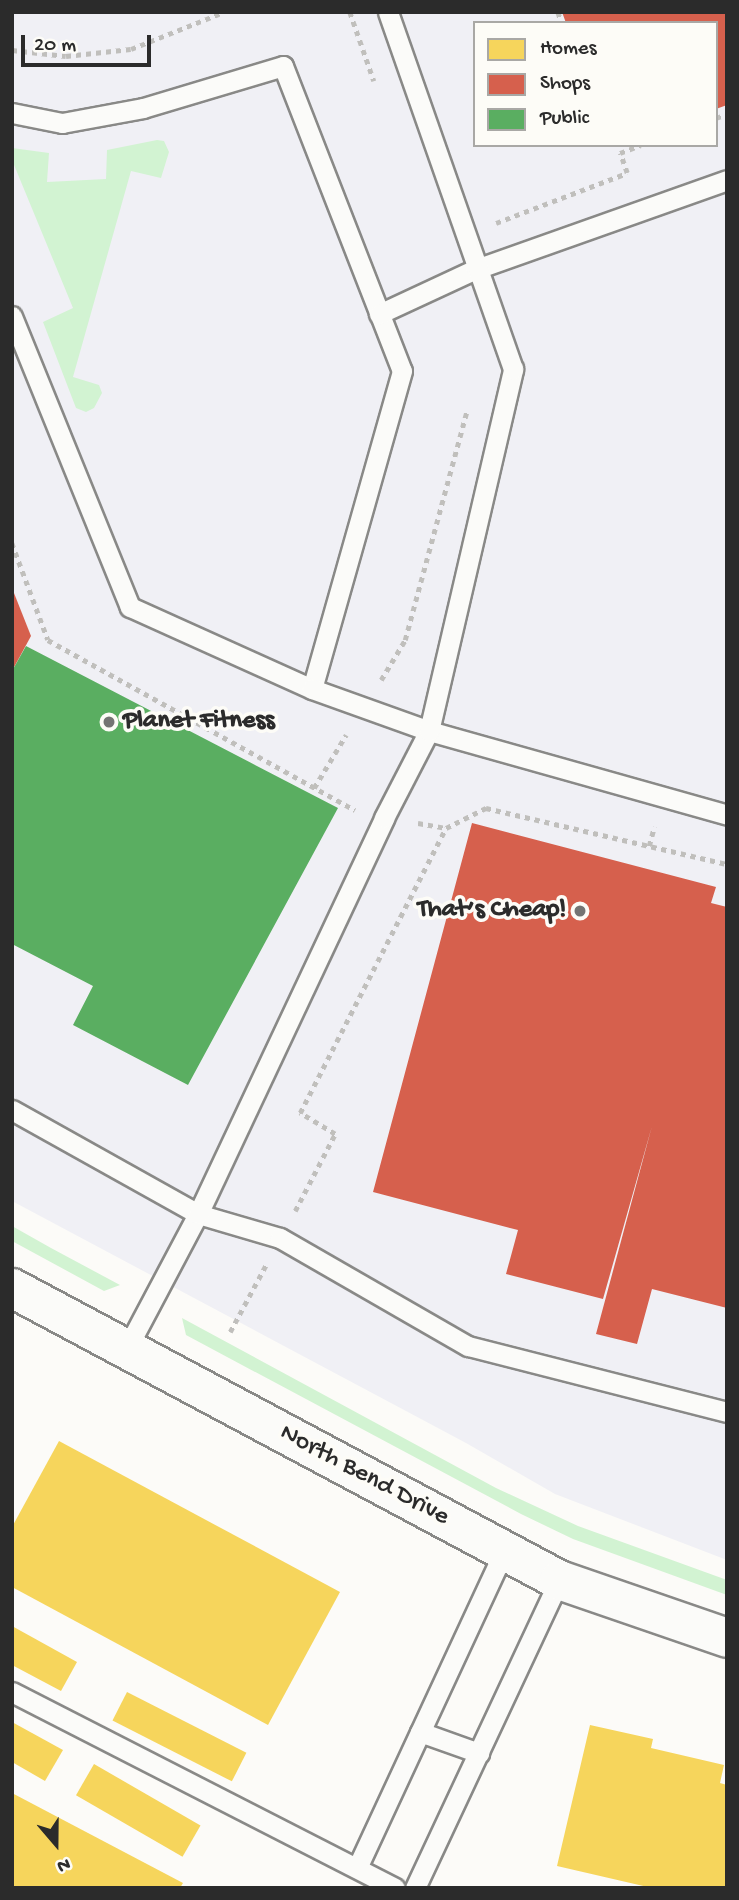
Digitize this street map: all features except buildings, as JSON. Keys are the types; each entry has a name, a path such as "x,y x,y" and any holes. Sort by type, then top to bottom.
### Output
{"street":[{"name":"North Bend Drive","path":"12,1288 559,1580 727,1638"}],"lane":[{"path":"126,1350 198,1214 384,818 429,731 513,369 464,236 388,12"},
{"path":"12,113 62,123 143,108 283,66 402,371 312,689"},
{"path":"379,314 476,269 727,180"},
{"path":"12,316 130,607 312,689 429,731 727,815"},
{"path":"12,1110 198,1214 280,1238 468,1346 727,1412"},
{"path":"357,1868 504,1551"},
{"path":"415,1888 559,1580"},
{"path":"12,1692 395,1888"},
{"path":"420,1732 479,1753"}],"path":[{"path":"12,50 66,56 131,49 224,12"},
{"path":"464,236 627,173 620,153 636,147"},
{"path":"12,543 48,640 359,813 446,828 486,808 727,864"},
{"path":"230,1332 335,1134 300,1113 446,828"}],"shaded area":[{"path":"12,12 727,12 727,1560 555,1494 466,1443 12,1201"}],"green space":[{"path":"164,141 169,152 161,178 131,171 73,377 99,385 102,393 94,408 86,412 76,408 43,322 73,308 12,160 12,148 49,153 47,182 106,179 107,150"},
{"path":"12,1226 120,1285 104,1291 12,1241"},
{"path":"182,1318 496,1488 578,1526 727,1580 727,1595 573,1539 521,1514 186,1335"}],"place":[{"name":"Planet Fitness","path":"109,722"},
{"name":"That’s Cheap!","path":"580,911"}]}
